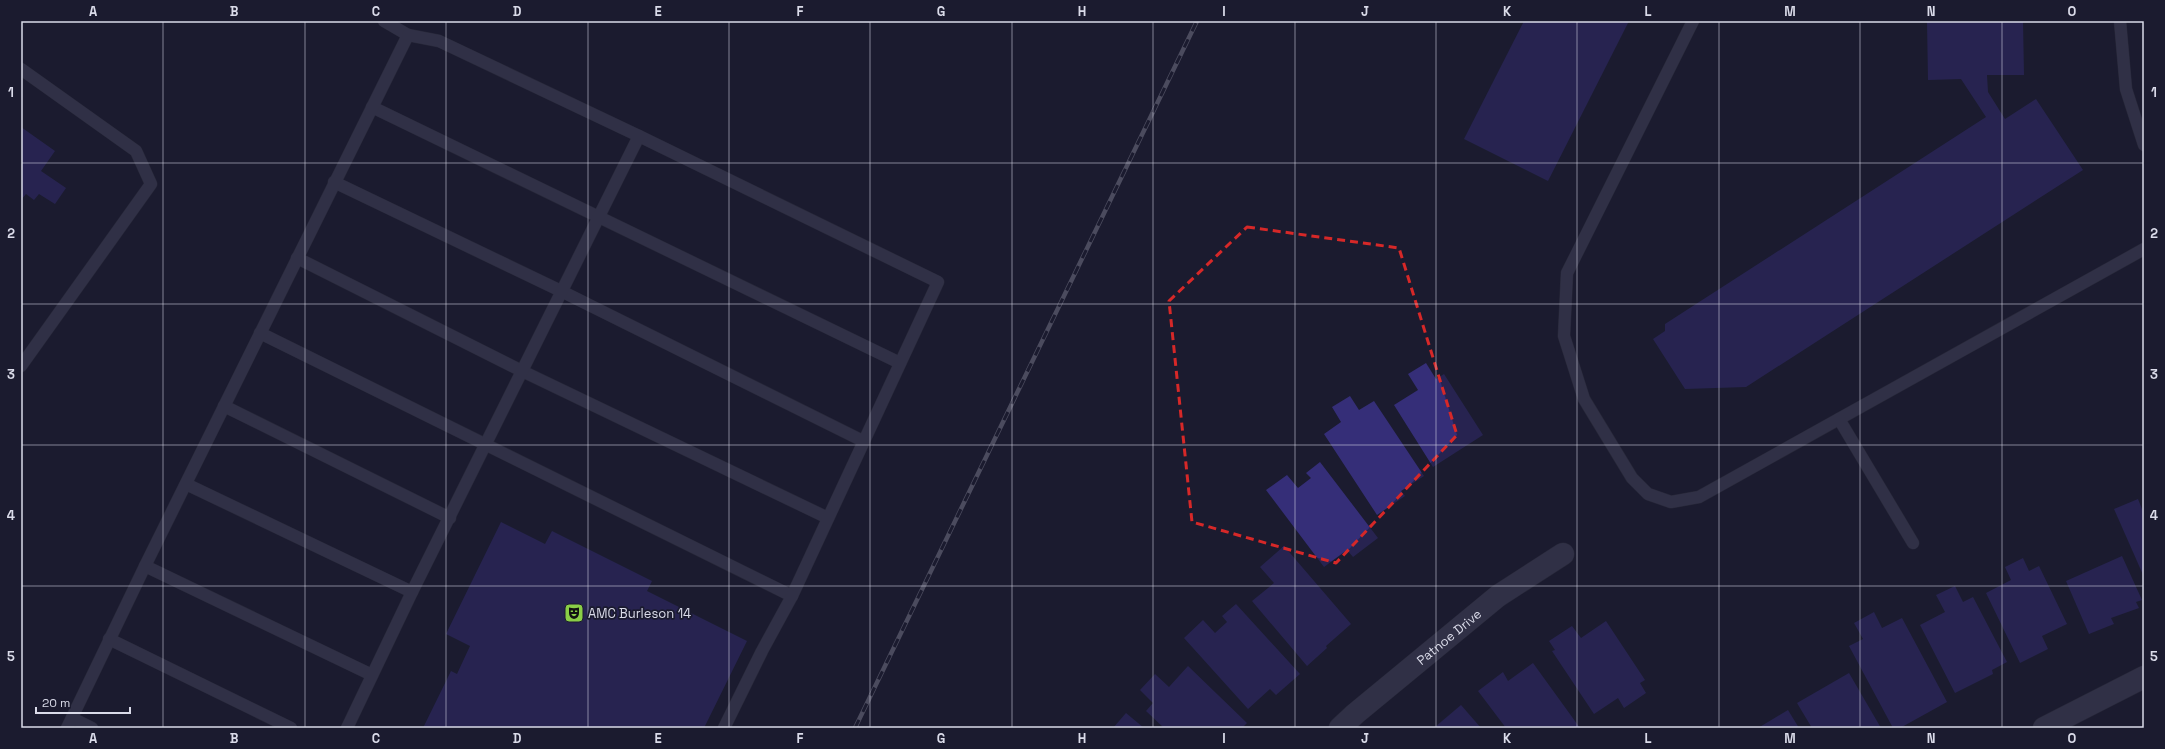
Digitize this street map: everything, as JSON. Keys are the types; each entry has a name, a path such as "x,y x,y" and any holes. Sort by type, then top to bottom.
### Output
{"street":[{"name":"Patnoe Drive","path":"1340,728 1354,714 1498,596 1563,554"},
{"path":"2044,728 2144,677"}],"lane":[{"path":"384,21 408,35 439,41 639,136 938,282 792,596 762,651 724,728"},
{"path":"1692,21 1568,273 1564,336 1584,399 1632,478 1648,494 1671,502 1700,497 2144,249"},
{"path":"2120,21 2126,89 2144,146"},
{"path":"92,728 69,723 334,182 408,35"},
{"path":"21,69 136,151 151,184 21,366"},
{"path":"372,107 900,363"},
{"path":"347,728 412,592 639,136"},
{"path":"334,182 561,291 863,441"},
{"path":"297,258 522,371 828,518"},
{"path":"260,333 792,596"},
{"path":"224,406 450,518"},
{"path":"1839,419 1913,543"},
{"path":"186,484 412,592"},
{"path":"145,566 372,675"},
{"path":"109,639 291,728"}],"highlighted area":[{"path":"1247,227 1399,248 1457,435 1336,563 1192,522 1169,301"}],"building":[{"path":"1524,21 1629,21 1548,181 1464,139"},
{"path":"1927,21 2023,21 2024,75 1987,75 1988,92 2005,119 2036,99 2083,170 1746,387 1685,389 1653,339 1665,331 1665,324 1986,117 1961,79 1928,80"},
{"path":"21,127 55,151 41,171 66,188 55,204 39,194 34,200 26,194 21,200"},
{"path":"1426,363 1436,379 1444,374 1483,435 1433,467 1394,405 1418,390 1408,374"},
{"path":"1350,396 1359,410 1374,401 1424,476 1401,491 1405,496 1377,515 1324,434 1341,422 1332,407"},
{"path":"1320,462 1378,538 1353,557 1347,550 1324,567 1266,490 1287,475 1298,488 1311,478 1306,473"},
{"path":"2138,499 2144,514 2144,577 2114,509"},
{"name":"AMC Burleson 14","path":"501,522 545,544 552,531 652,581 647,591 747,641 704,728 423,728 451,671 457,674 470,646 446,634"},
{"path":"1284,546 1351,624 1326,646 1327,648 1307,666 1252,601 1274,583 1260,567"},
{"path":"2122,556 2142,600 2136,602 2139,608 2111,618 2114,624 2089,634 2066,581"},
{"path":"2023,558 2029,571 2039,566 2067,624 2042,636 2048,649 2020,663 1986,593 2011,580 2005,567"},
{"path":"1955,586 1963,602 1973,597 2007,662 1992,670 1993,674 1955,693 1920,625 1945,612 1936,595"},
{"path":"1236,604 1300,674 1276,695 1270,689 1248,709 1184,638 1203,620 1215,633 1227,622 1222,616"},
{"path":"1874,612 1882,628 1902,618 1947,702 1900,728 1893,728 1849,646 1863,639 1854,623"},
{"path":"1606,621 1645,680 1640,683 1646,693 1624,708 1618,698 1594,714 1552,651 1555,650 1549,641 1572,626 1581,638"},
{"path":"1533,663 1580,728 1506,728 1478,691 1503,672 1508,681"},
{"path":"1188,666 1247,723 1242,728 1164,728 1146,711 1153,703 1140,690 1155,674 1169,687"},
{"path":"1849,673 1881,728 1812,728 1797,703"},
{"path":"1461,705 1481,728 1435,727"},
{"path":"1788,710 1799,728 1758,728"},
{"path":"1126,713 1144,728 1113,728"}],"railway":[{"path":"855,728 1197,21"}],"place":[{"name":"AMC Burleson 14","path":"574,613"}]}
